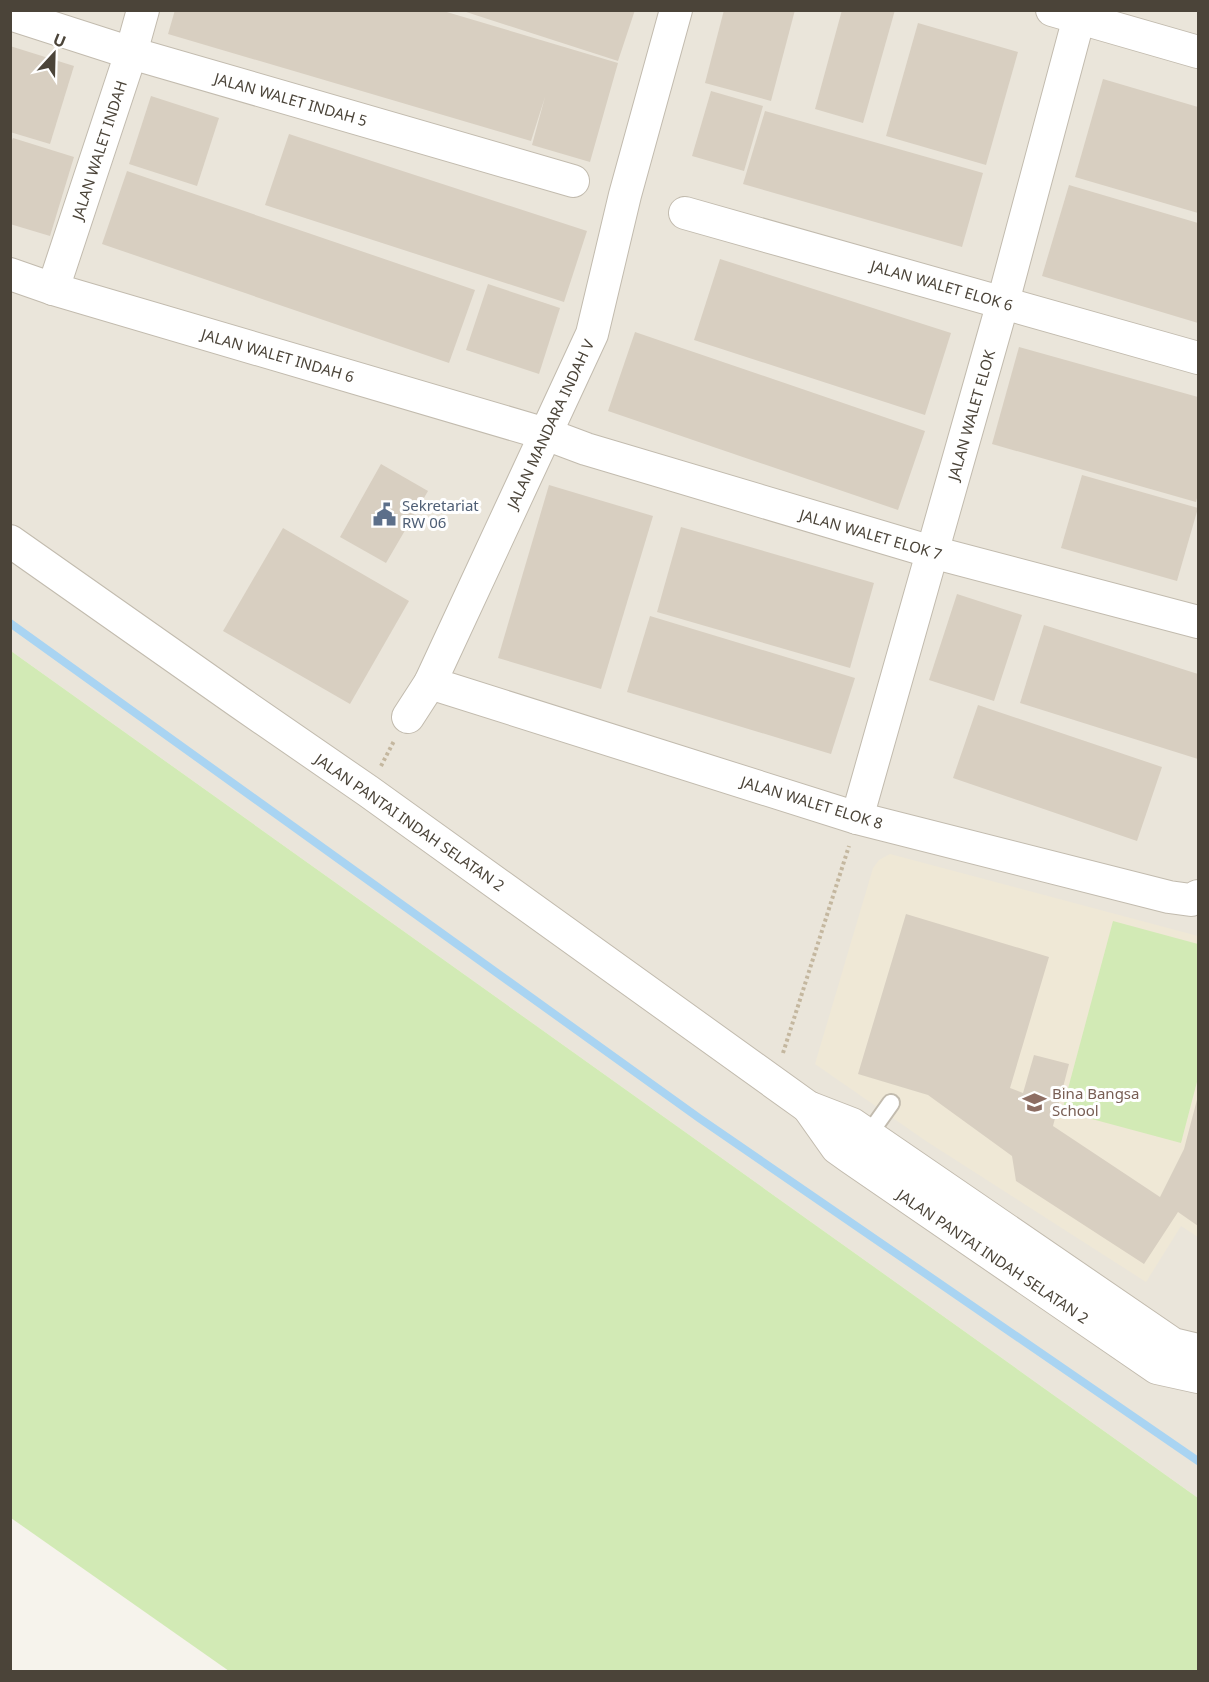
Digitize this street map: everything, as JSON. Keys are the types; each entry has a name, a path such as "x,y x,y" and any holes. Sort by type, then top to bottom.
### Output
{"street":[{"name":"JALAN WALET INDAH","path":"53,288 131,53 143,10"},
{"name":"JALAN MANDARA INDAH V","path":"408,717 430,683 592,334 625,195 676,10"},
{"path":"1070,13 1198,52"},
{"name":"JALAN WALET ELOK","path":"857,818 1003,302 1070,13"},
{"name":"JALAN WALET INDAH 5","path":"10,14 131,53 573,181"},
{"name":"JALAN WALET ELOK 6","path":"685,213 1198,358"},
{"name":"JALAN WALET INDAH 6","path":"10,274 546,434"},
{"name":"JALAN WALET ELOK 7","path":"546,434 586,449 932,552 1198,622"},
{"name":"JALAN PANTAI INDAH SELATAN 2","path":"10,541 368,791 808,1107 852,1124 859,1147 1157,1368 1198,1377"},
{"name":"JALAN WALET ELOK 8","path":"430,683 857,818 1169,897 1191,900 1198,896"},
{"name":"JALAN PANTAI INDAH SELATAN 2","path":"859,1147 1173,1344 1198,1350"}],"lane":[{"path":"859,1147 891,1103"}],"path":[{"path":"368,791 408,717"},
{"path":"774,1082 857,818"}],"shaded area":[{"path":"11,11 1198,11 1198,1498 11,651"},
{"name":"Bina Bangsa School","path":"890,854 1198,936 1198,1237 1181,1226 1146,1282 926,1141 815,1064 873,868 879,860"}],"green space":[{"path":"11,651 1198,1498 1198,1671 229,1671 11,1518"},
{"path":"1113,921 1198,944 1198,1078 1181,1143 1062,1111"}],"building":[{"path":"175,10 440,10 618,63 590,162 532,145 545,97 531,141 168,34"},
{"path":"460,10 635,10 618,61"},
{"path":"724,10 795,10 771,101 705,83"},
{"path":"842,10 895,10 863,123 815,109"},
{"path":"918,23 1018,52 986,165 886,136"},
{"path":"10,46 74,66 50,144 10,132"},
{"path":"1103,79 1198,107 1198,213 1075,177"},
{"path":"711,91 763,106 744,171 692,156"},
{"path":"151,96 219,118 197,186 129,164"},
{"path":"765,111 983,173 962,247 743,184"},
{"path":"289,134 587,231 564,302 265,205"},
{"path":"13,138 74,157 50,236 10,224 10,145"},
{"path":"127,171 475,290 449,363 102,244"},
{"path":"1069,185 1198,223 1198,323 1042,276"},
{"path":"720,259 951,333 925,415 694,340"},
{"path":"488,284 560,308 539,374 466,350"},
{"path":"635,332 925,431 898,510 608,411"},
{"path":"1019,347 1198,397 1198,494 1196,502 992,444"},
{"name":"Sekretariat RW 06","path":"381,464 428,491 386,563 340,537"},
{"path":"1082,475 1198,508 1177,581 1061,548"},
{"path":"549,485 653,516 601,689 498,658"},
{"path":"681,527 874,583 850,668 657,612"},
{"path":"283,528 409,601 350,704 223,631"},
{"path":"957,594 1022,615 994,701 929,680"},
{"path":"650,616 855,678 831,754 627,692"},
{"path":"1044,625 1198,674 1198,759 1020,703"},
{"path":"978,705 1162,767 1137,841 953,778"},
{"path":"906,914 1049,957 1010,1088 1023,1093 1034,1055 1069,1064 1053,1126 1160,1197 1184,1149 1198,1096 1198,1226 1178,1212 1144,1264 1016,1181 1012,1156 928,1095 858,1074"}],"waterway":[{"path":"10,623 699,1118 1198,1461"}],"place":[{"name":"Sekretariat RW 06","path":"384,514"},
{"name":"Bina Bangsa School","path":"1034,1102"}]}
